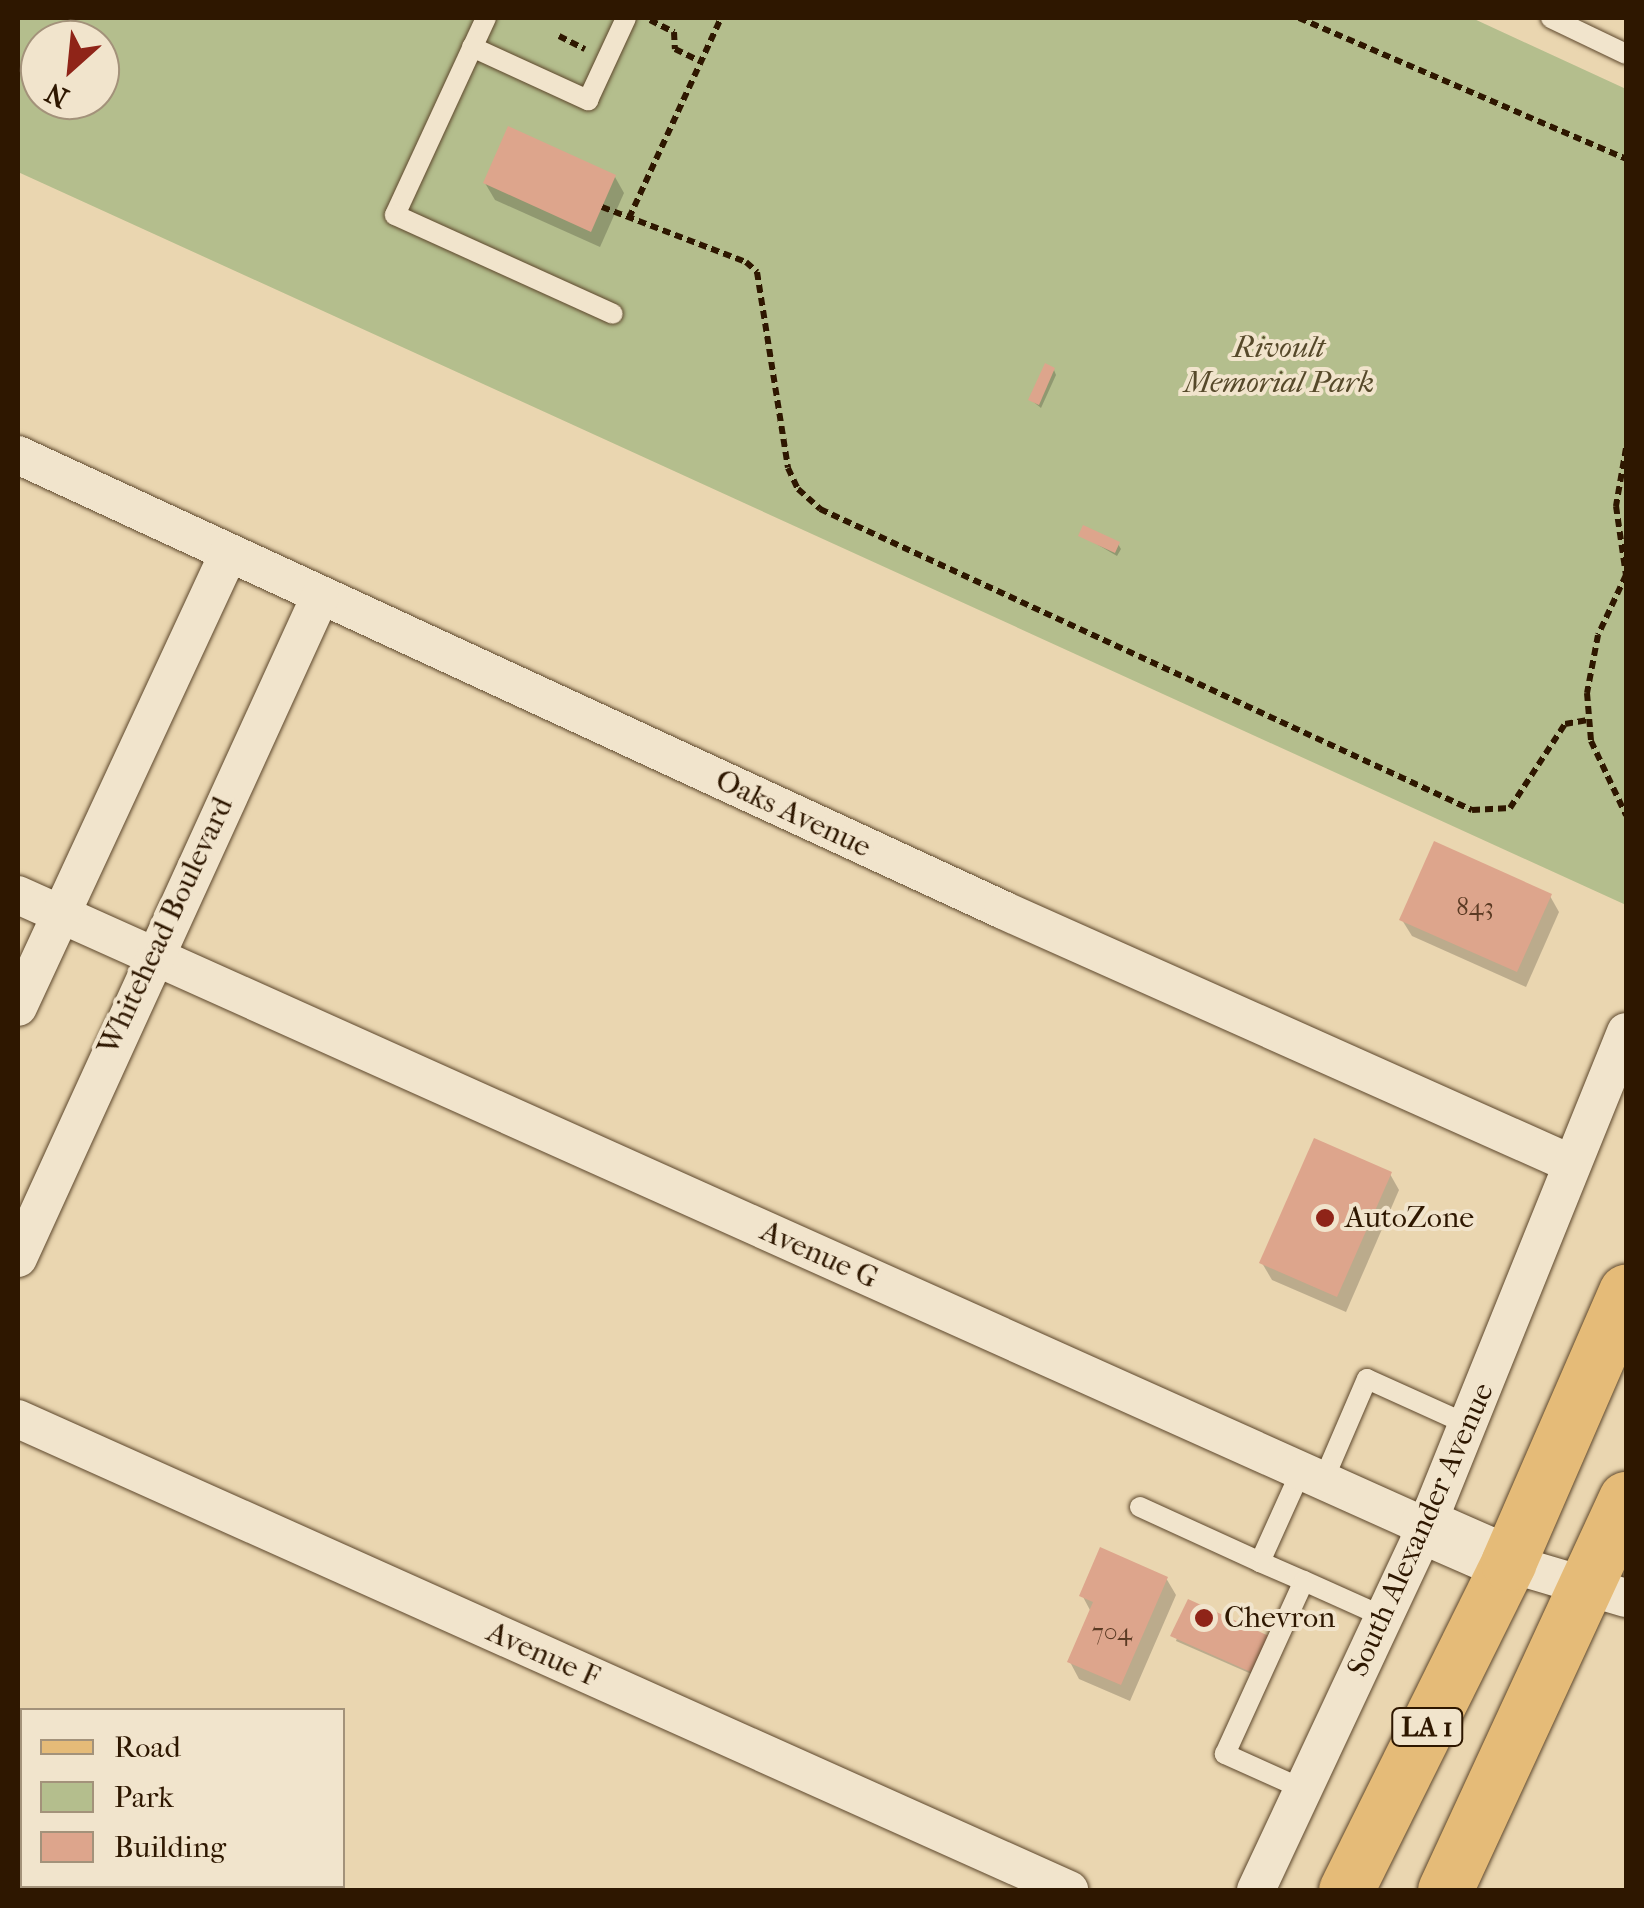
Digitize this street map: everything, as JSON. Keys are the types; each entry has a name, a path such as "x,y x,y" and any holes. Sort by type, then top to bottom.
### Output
{"main road":[{"name":"LA 1","path":"1346,1890 1508,1563 1626,1291"},
{"name":"LA 1","path":"1445,1890 1607,1592 1626,1498"}],"street":[{"name":"Oaks Avenue","path":"18,455 1572,1164"},
{"path":"18,1007 228,554"},
{"name":"Whitehead Boulevard","path":"18,1258 151,955 320,596"},
{"name":"Avenue G","path":"18,895 1508,1563 1607,1592"},
{"name":"South Alexander Avenue","path":"1256,1890 1470,1426 1626,1032"},
{"name":"Avenue F","path":"18,1419 1069,1890"}],"lane":[{"path":"486,18 395,215 613,314"},
{"path":"472,46 588,100 626,18"},
{"path":"1551,18 1626,54"},
{"path":"1260,1562 1367,1380 1470,1426"},
{"path":"1140,1507 1384,1617"},
{"path":"1304,1582 1225,1754 1305,1790"}],"path":[{"path":"644,18 674,32 674,49 701,61"},
{"path":"628,218 721,18"},
{"path":"1299,18 1626,159"},
{"path":"602,207 746,262 757,272 788,468 798,489 820,508 1472,810 1505,812 1564,724 1588,720"},
{"path":"1626,448 1616,506 1626,575 1593,648 1588,720 1601,772 1626,814"}],"green space":[{"name":"Rivoult Memorial Park","path":"18,18 1472,18 1626,89 1626,905 18,172"}],"building":[{"path":"508,126 616,175 591,232 483,183"},
{"path":"1045,363 1055,368 1039,405 1028,400"},
{"path":"1083,525 1120,542 1115,553 1078,536"},
{"path":"1434,841 1552,894 1517,972 1399,920"},
{"name":"AutoZone","path":"1314,1138 1392,1172 1337,1297 1259,1263"},
{"path":"1100,1547 1168,1577 1121,1685 1067,1662 1093,1602 1079,1596"},
{"name":"Chevron","path":"1188,1599 1271,1637 1253,1673 1170,1636"}],"place":[{"name":"AutoZone","path":"1325,1218"},
{"name":"Chevron","path":"1204,1618"}]}
